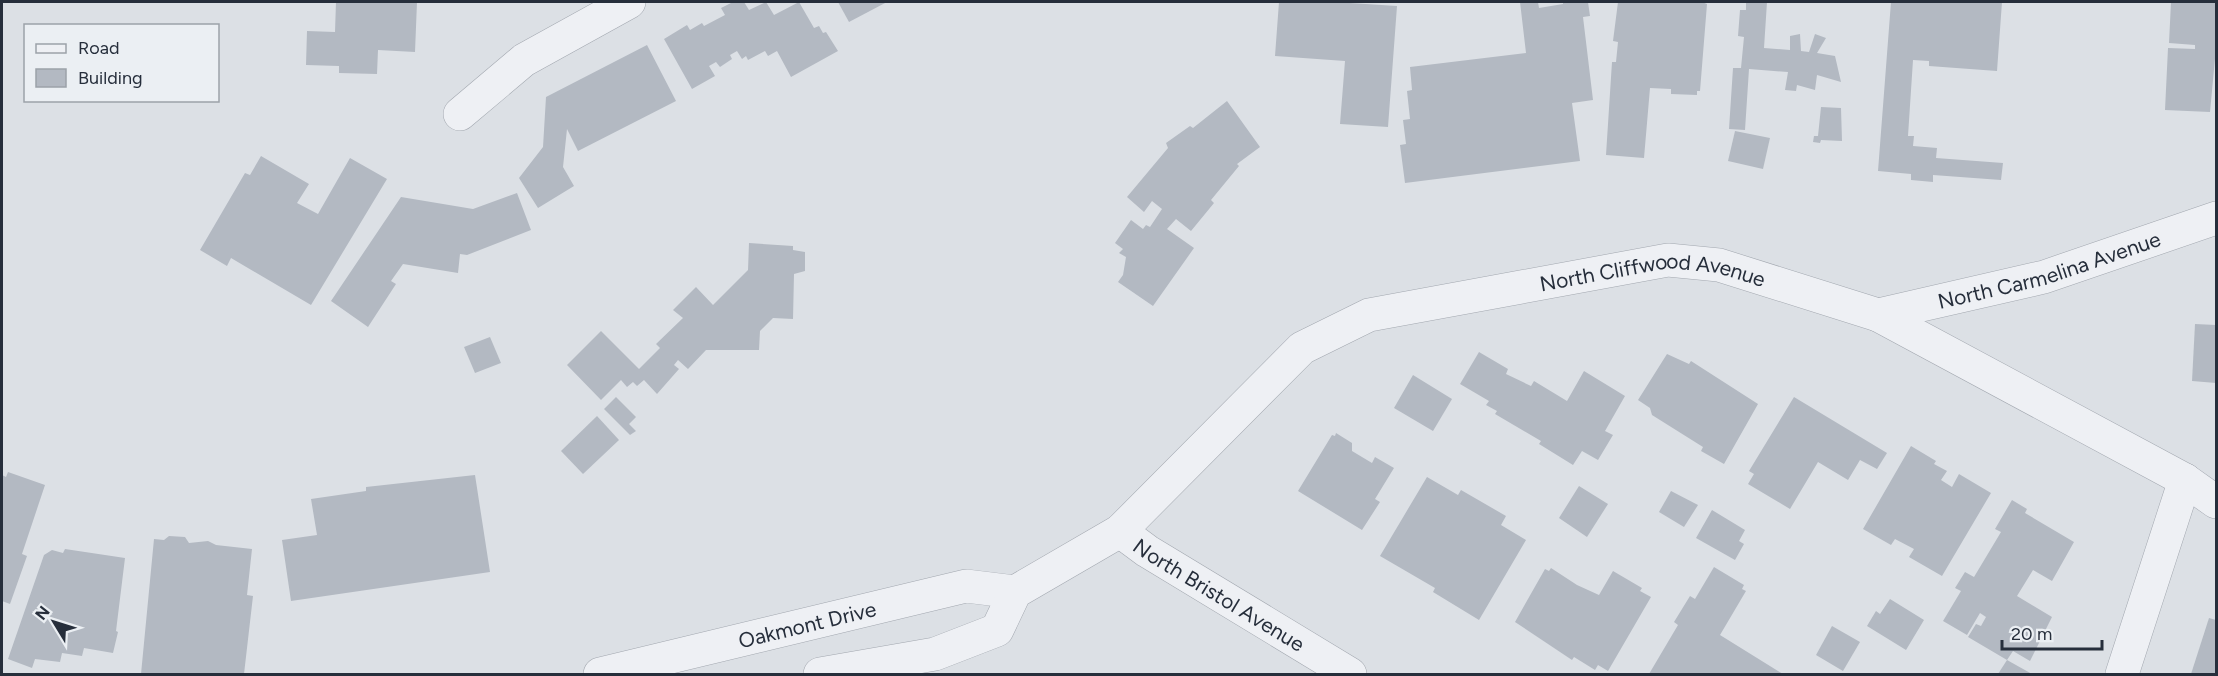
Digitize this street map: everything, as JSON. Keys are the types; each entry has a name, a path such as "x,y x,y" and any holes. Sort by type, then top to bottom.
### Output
{"street":[{"path":"460,114 524,60 629,2"},
{"name":"North Carmelina Avenue","path":"1878,315 2044,277 2217,218"},
{"name":"North Cliffwood Avenue","path":"1120,531 1302,348 1369,315 1668,260 1719,265 1878,315 2185,480 2217,502"},
{"path":"2122,675 2185,480"},
{"path":"820,675 932,664 997,630 1016,592 1120,531"},
{"name":"North Bristol Avenue","path":"1120,531 1147,551 1350,675"},
{"name":"Oakmont Drive","path":"600,675 966,586 1016,592"}],"building":[{"path":"336,2 417,2 415,52 378,50 377,74 339,73 339,66 306,65 307,31 335,32"},
{"path":"733,2 744,2 749,10 766,2 774,15 799,2 814,28 819,26 823,33 826,32 838,51 791,77 777,51 768,56 765,51 748,60 746,56 742,59 737,51 730,55 732,59 720,67 716,62 709,66 715,76 692,89 664,39 687,25 690,30 702,23 704,26 725,15 721,8"},
{"path":"838,2 887,2 849,22"},
{"path":"1279,2 1334,2 1397,6 1388,127 1340,124 1345,61 1275,56"},
{"path":"1520,2 1538,2 1539,8 1563,4 1563,2 1588,2 1590,16 1583,17 1593,100 1572,103 1580,161 1405,183 1400,145 1406,144 1403,120 1410,119 1407,91 1412,90 1410,67 1526,53"},
{"path":"1618,2 1702,2 1707,4 1700,91 1697,91 1697,95 1671,94 1671,89 1650,88 1644,158 1606,155 1612,62 1616,62 1618,42 1613,41"},
{"path":"1746,2 1767,2 1764,48 1790,50 1790,36 1800,34 1801,51 1809,52 1815,34 1826,38 1817,53 1835,56 1841,82 1817,75 1815,90 1797,85 1796,91 1785,90 1788,72 1749,69 1745,130 1729,129 1733,68 1741,68 1744,37 1738,36 1740,10 1746,10"},
{"path":"1891,2 2002,2 1997,71 1929,66 1929,61 1913,60 1908,136 1914,136 1913,146 1937,148 1936,158 2003,163 2001,180 1933,175 1933,182 1911,180 1911,174 1878,171"},
{"path":"2171,2 2216,2 2216,48 2210,112 2165,110 2168,48 2195,49 2195,45 2169,43"},
{"path":"647,45 676,101 578,151 567,129 563,167 574,186 538,208 519,178 543,147 546,97"},
{"path":"1227,101 1260,147 1237,164 1239,166 1211,200 1214,203 1191,231 1176,219 1167,229 1194,248 1153,306 1118,282 1123,275 1126,257 1119,253 1123,249 1115,243 1131,220 1143,229 1146,225 1150,227 1162,209 1152,201 1144,212 1127,197 1168,148 1166,143 1190,126 1193,128"},
{"path":"1821,107 1841,108 1842,141 1813,142 1814,136 1818,136"},
{"path":"1735,131 1770,138 1763,169 1728,161"},
{"path":"261,156 309,184 297,203 318,214 350,158 387,179 311,305 231,258 227,266 200,250 245,173 250,175"},
{"path":"517,193 531,230 467,255 460,254 458,273 403,264 391,281 396,284 368,327 331,301 401,197 473,209"},
{"path":"749,243 793,246 793,250 805,252 805,271 794,274 793,319 773,318 760,331 759,350 706,350 688,369 678,360 674,365 679,369 657,394 644,380 637,386 633,382 627,387 621,380 601,400 567,365 601,331 639,369 660,348 656,344 683,318 673,310 696,287 713,305 748,270"},
{"path":"2195,324 2216,325 2216,383 2192,381"},
{"path":"490,337 501,363 475,373 464,347"},
{"path":"1479,352 1508,369 1506,374 1531,386 1534,381 1567,401 1584,371 1625,396 1605,431 1613,435 1598,460 1582,451 1573,465 1539,444 1541,441 1495,414 1497,411 1486,405 1489,401 1460,384"},
{"path":"1667,354 1689,364 1691,361 1758,404 1724,464 1701,451 1703,447 1652,415 1650,408 1638,400"},
{"path":"1413,375 1452,399 1433,431 1394,408"},
{"path":"616,397 636,417 629,424 636,431 630,435 604,409"},
{"path":"1794,397 1887,453 1877,469 1860,460 1848,480 1818,462 1790,509 1748,484 1754,474 1749,471"},
{"path":"597,416 619,440 583,474 561,451"},
{"path":"1336,433 1352,443 1352,451 1372,463 1375,457 1394,468 1375,499 1380,502 1362,530 1298,491 1332,435 1335,436"},
{"path":"1911,446 1936,461 1934,464 1947,471 1941,480 1952,487 1959,474 1991,493 1942,576 1909,557 1914,549 1895,539 1891,545 1863,529"},
{"path":"8,472 45,485 22,554 27,556 10,604 2,601 2,475 6,477"},
{"path":"475,475 490,572 291,601 282,540 317,535 311,499 366,491 366,487"},
{"path":"1427,477 1458,495 1461,490 1506,516 1501,525 1526,540 1479,620 1433,592 1435,588 1380,556"},
{"path":"1579,486 1608,504 1587,537 1559,518"},
{"path":"1671,491 1698,505 1684,527 1659,512"},
{"path":"2012,500 2027,509 2025,513 2074,542 2052,581 2033,570 2017,596 2052,617 2030,661 2013,651 2007,660 1968,637 1976,624 1981,626 1986,617 1980,613 1967,635 1943,621 1961,591 1955,588 1965,572 1974,577 2001,532 1995,529"},
{"path":"1712,510 1745,530 1739,541 1744,544 1735,560 1696,538"},
{"path":"169,536 185,537 189,543 208,541 216,545 252,549 247,595 253,596 244,674 141,674 154,539 164,540"},
{"path":"65,549 125,558 116,631 118,632 113,653 84,648 82,656 62,653 60,662 35,659 32,668 8,659 44,555 52,550 63,553"},
{"path":"1714,567 1744,585 1742,589 1746,591 1720,635 1783,674 1649,674 1678,625 1674,622 1690,596 1695,599"},
{"path":"1551,568 1577,585 1599,595 1613,571 1642,588 1640,591 1651,597 1608,671 1598,665 1595,670 1574,657 1572,660 1515,622 1545,569 1549,571"},
{"path":"1890,599 1924,620 1906,650 1867,626 1876,611 1880,614"},
{"path":"2209,618 2216,620 2216,674 2191,674"},
{"path":"1832,626 1860,642 1843,671 1816,655"},
{"path":"2007,660 2032,674 1998,674"}]}
